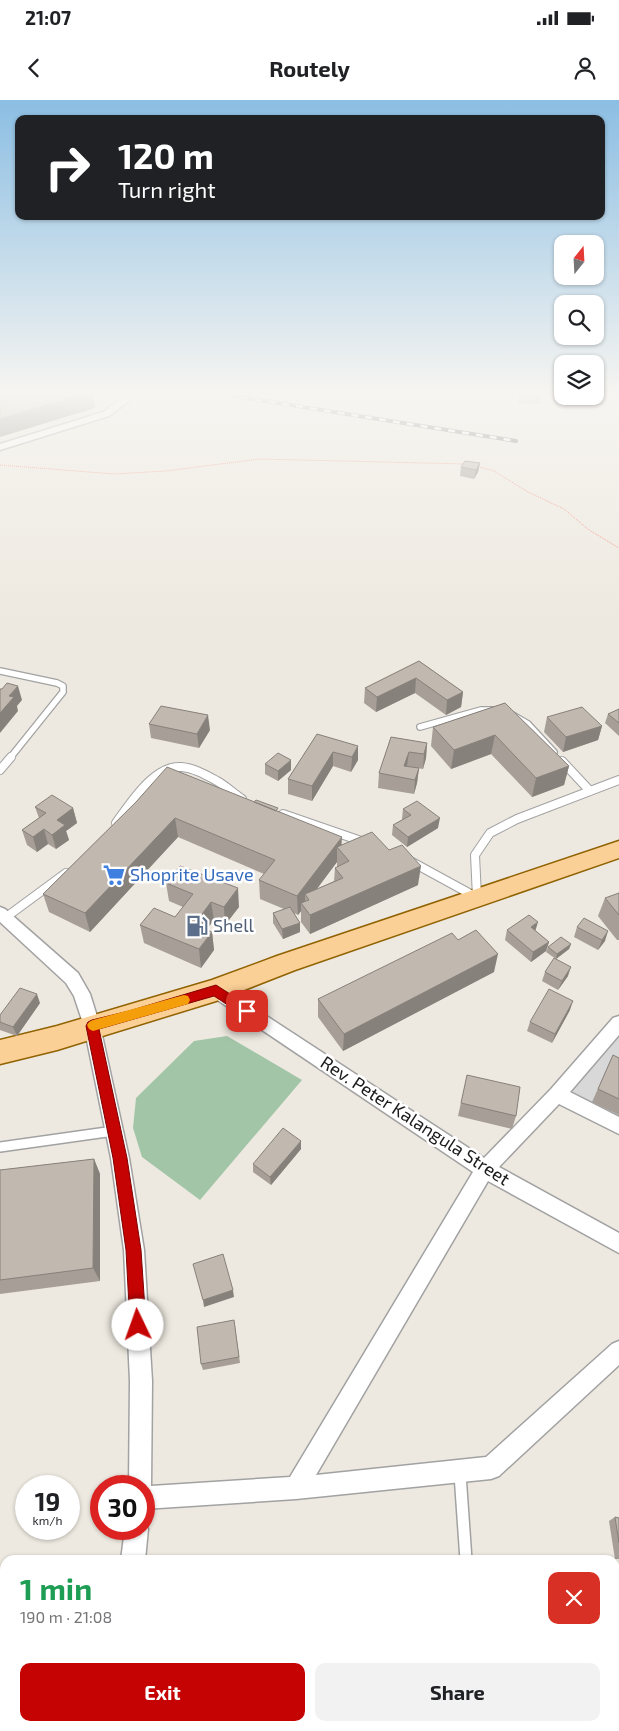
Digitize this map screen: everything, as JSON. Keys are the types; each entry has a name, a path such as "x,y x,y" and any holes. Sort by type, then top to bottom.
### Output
{"main road":[{"path":"0,1052 57,1038 216,990 286,963 619,849"}],"street":[{"path":"3,916 72,978 82,994 92,1026 114,1131 134,1250 141,1381 140,1475"},
{"name":"Rev. Peter Kalangula Street","path":"216,990 485,1169 619,1243"},
{"path":"296,1488 485,1169 557,1094 619,1023"},
{"path":"557,1094 619,1126"},
{"path":"155,1497 296,1488 491,1468 619,1351"},
{"path":"133,1555 135,1540"}],"lane":[{"path":"0,671 63,686 63,692 0,770"},
{"path":"420,727 481,710 496,710 518,716 530,726 590,791"},
{"path":"110,830 144,788 162,771 171,767 188,768 214,779 246,801"},
{"path":"477,897 475,856 490,833 506,824 619,780"},
{"path":"277,811 316,827 376,846"},
{"path":"401,856 477,897"},
{"path":"3,916 74,866"},
{"path":"0,1147 114,1131"},
{"path":"460,1472 466,1555"}],"path":[{"path":"77,471 114,474 164,471"},
{"path":"494,471 528,492 564,509 588,530 619,548"}],"shaded area":[{"path":"619,1023 619,1126 557,1094"}],"green space":[{"path":"227,1036 302,1080 200,1200 142,1157 133,1128 136,1098 194,1041"}],"building":[{"path":"419,661 463,692 447,700 416,678 377,697 365,688"},
{"path":"7,683 18,686 9,696 14,697 0,713 0,689"},
{"path":"505,703 569,766 536,778 495,735 454,750 433,727"},
{"path":"161,706 208,715 197,734 149,724"},
{"path":"582,707 602,726 566,737 547,717"},
{"path":"619,709 619,723 608,714"},
{"path":"317,734 358,746 352,757 333,752 312,786 288,779"},
{"path":"391,737 427,743 424,754 409,752 404,766 419,768 415,780 379,773"},
{"path":"278,753 291,760 278,771 265,764"},
{"path":"167,767 342,837 297,896 259,880 275,860 175,818 85,913 43,894 136,802"},
{"path":"52,795 73,808 57,820 65,825 52,835 44,829 33,837 22,830 46,813 35,807"},
{"path":"256,800 278,808 276,811 254,802"},
{"path":"417,801 440,818 408,837 393,825 411,815 403,809"},
{"path":"372,832 389,850 402,845 421,866 310,915 301,903 309,900 305,894 343,878 335,868 349,861 337,847"},
{"path":"180,866 238,888 224,907 211,902 194,925 212,932 199,949 140,925 154,908 175,917 193,894 166,883"},
{"path":"619,893 619,915 605,898"},
{"path":"290,907 300,923 282,929 273,913"},
{"path":"529,915 538,922 531,927 549,942 533,952 507,930"},
{"path":"584,918 608,931 602,940 577,927"},
{"path":"476,930 498,954 344,1034 318,999 452,933 458,940"},
{"path":"561,937 571,944 557,954 548,947"},
{"path":"554,958 571,967 562,981 545,972"},
{"path":"20,988 37,994 13,1027 0,1022 0,1015"},
{"path":"549,989 573,1001 555,1034 530,1022"},
{"path":"613,1055 619,1058 619,1099 598,1089"},
{"path":"467,1075 520,1087 516,1116 461,1103"},
{"path":"283,1128 301,1141 270,1177 253,1164"},
{"path":"94,1159 93,1268 0,1280 0,1170"},
{"path":"223,1254 233,1290 203,1300 193,1264"},
{"path":"234,1320 239,1357 201,1364 197,1327"},
{"path":"615,1517 619,1518 619,1543"}],"slow traffic":[{"path":"93,1025 129,1017 184,1000"}],"place":[{"name":"Shoprite Usave","path":"114,875"},
{"name":"Shell","path":"197,926"}],"route":[{"path":"138,1325 134,1250 120,1158 92,1026 129,1017 216,990 247,1011"}]}
